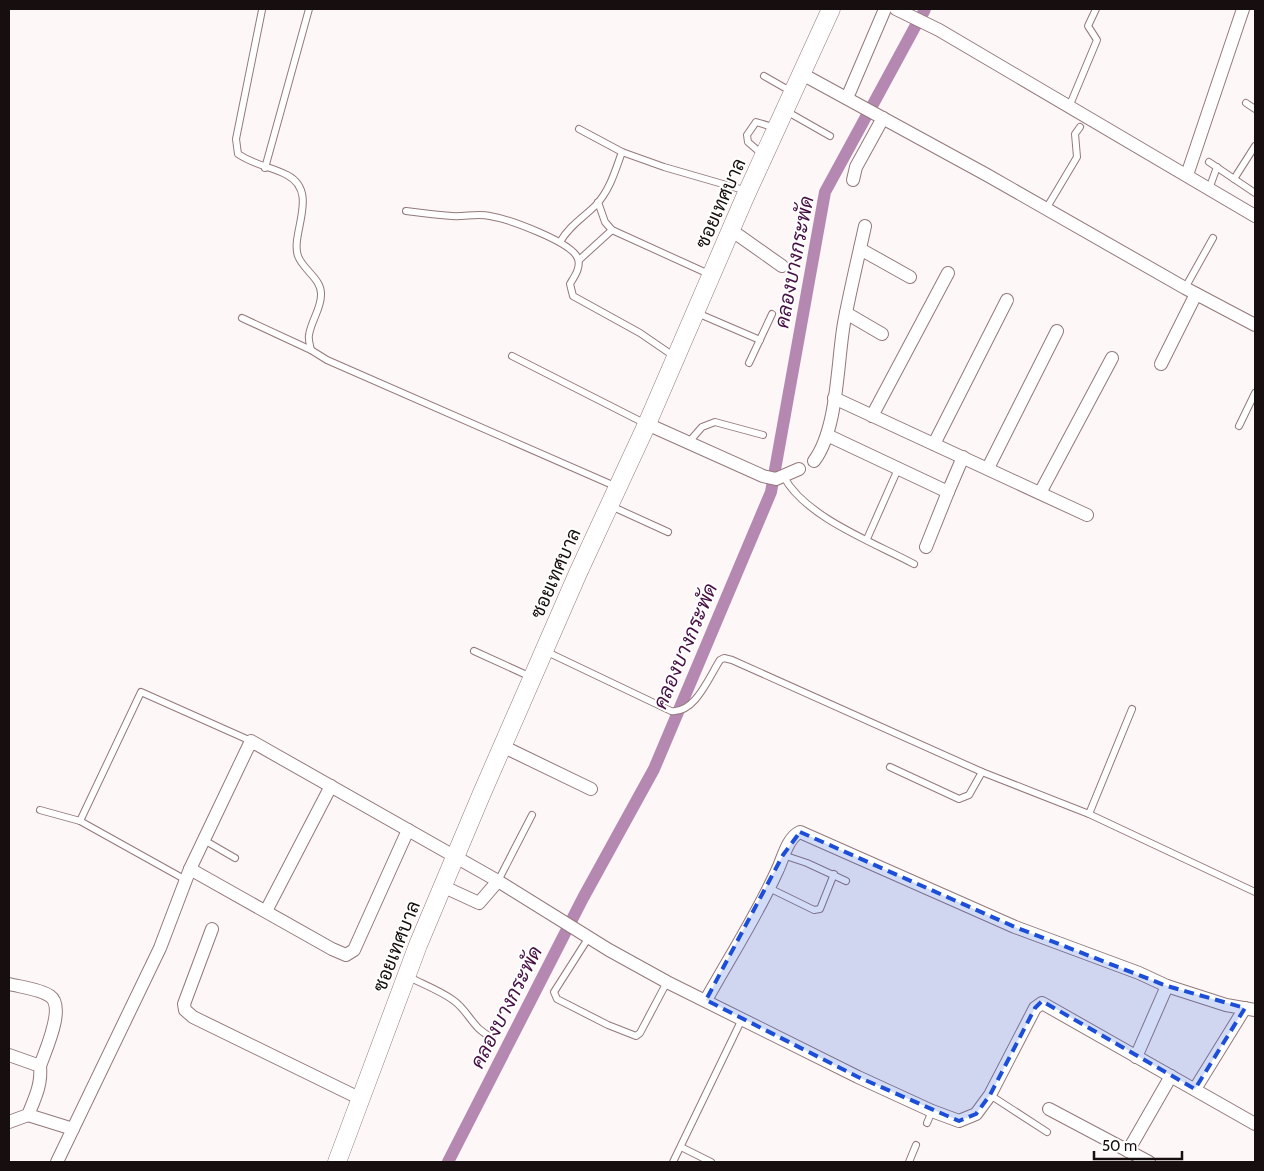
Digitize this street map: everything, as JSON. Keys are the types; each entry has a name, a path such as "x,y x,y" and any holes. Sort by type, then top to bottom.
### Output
{"street":[{"name":"ซอยเทศบาล","path":"337,1162 406,975 442,886 502,746 647,424 748,191 831,9"},
{"path":"847,98 885,9"},
{"path":"896,9 939,30 1255,216"},
{"path":"1187,175 1244,9"},
{"path":"802,74 1255,325"},
{"path":"853,180 856,167 884,118"},
{"path":"814,461 828,435 846,313 865,226"},
{"path":"731,230 782,266"},
{"path":"860,249 910,277"},
{"path":"872,416 948,273"},
{"path":"1161,364 1191,291"},
{"path":"934,444 1007,300"},
{"path":"846,313 882,334"},
{"path":"988,468 1057,331"},
{"path":"1040,493 1112,358"},
{"path":"834,398 1087,515"},
{"path":"647,424 688,443 774,477 799,469"},
{"path":"828,435 948,492"},
{"path":"926,547 963,458"},
{"path":"57,1162 160,948 188,874 251,741 498,881 568,925 667,982 706,1000 930,1117 959,1121 976,1114 990,1095 1035,1008 1042,1003 1255,1124"},
{"path":"502,746 591,789"},
{"path":"266,911 331,786"},
{"path":"188,874 266,911 346,955 354,950 408,830"},
{"path":"706,1000 769,888 783,855 797,833 806,834 1015,927 1139,973 1167,986 1226,1005 1250,1009 1194,1089"},
{"path":"442,886 479,903 498,881"},
{"path":"212,929 184,1004 185,1010 193,1017 361,1099"},
{"path":"9,984 50,996 55,1001 57,1012 40,1066 40,1083 28,1115"},
{"path":"1136,1057 1167,986"},
{"path":"9,1055 40,1066"},
{"path":"1128,1151 1171,1076"},
{"path":"1049,1109 1149,1162"},
{"path":"9,1122 28,1115 73,1129"}],"lane":[{"path":"266,168 309,9"},
{"path":"1069,106 1097,40 1088,26 1096,9"},
{"path":"262,10 236,139 238,154 252,164 288,175 300,189 304,206 297,254 303,267 319,284 321,294 308,335 311,350"},
{"path":"764,76 793,92"},
{"path":"1246,103 1255,109"},
{"path":"785,110 830,136"},
{"path":"764,156 748,142 747,134 756,122 777,128"},
{"path":"1046,209 1076,158 1075,134 1080,127"},
{"path":"579,129 622,152 664,167 748,191"},
{"path":"1234,179 1255,146"},
{"path":"560,242 571,227 598,202 611,183 622,152"},
{"path":"1209,162 1255,193"},
{"path":"1209,189 1217,167"},
{"path":"598,202 605,222 612,230 712,275"},
{"path":"406,211 454,216 473,214 492,216 560,242 575,253 579,260 578,268 570,284 572,296 640,333 676,357"},
{"path":"579,260 612,230"},
{"path":"1191,291 1213,238"},
{"path":"696,312 760,340"},
{"path":"749,363 772,314"},
{"path":"242,318 311,350 327,360 618,487"},
{"path":"512,356 647,424"},
{"path":"1239,426 1255,393"},
{"path":"688,443 702,427 715,422 762,435"},
{"path":"867,539 898,469"},
{"path":"774,477 799,498 835,522 914,564"},
{"path":"609,506 668,532"},
{"path":"474,651 532,678"},
{"path":"544,651 671,711 683,711 691,705 720,660 724,658 982,772 1089,814 1255,892"},
{"path":"80,821 141,692 251,741"},
{"path":"1089,814 1132,709"},
{"path":"890,767 955,798 963,799 968,795 982,772"},
{"path":"40,810 80,821 188,874"},
{"path":"498,881 532,814"},
{"path":"204,840 235,858"},
{"path":"783,855 846,880"},
{"path":"769,888 814,910 820,909 834,874"},
{"path":"589,937 554,992 557,999 636,1036 640,1033 667,982"},
{"path":"406,975 452,999 460,1006 477,1029 492,1037"},
{"path":"673,1162 742,1019"},
{"path":"990,1095 1047,1132"},
{"path":"909,1162 916,1145"},
{"path":"681,1147 711,1162"}],"highlighted area":[{"path":"800,832 1015,927 1167,986 1245,1008 1195,1089 1042,1001 1035,1008 990,1095 976,1114 959,1121 858,1077 706,1000 783,855"}],"waterway":[{"name":"คลองบางกระพัด","path":"923,13 925,9"},
{"name":"คลองบางกระพัด","path":"871,108 916,25"},
{"name":"คลองบางกระพัด","path":"448,1162 583,898 654,769 771,492 825,192 868,113"}]}
